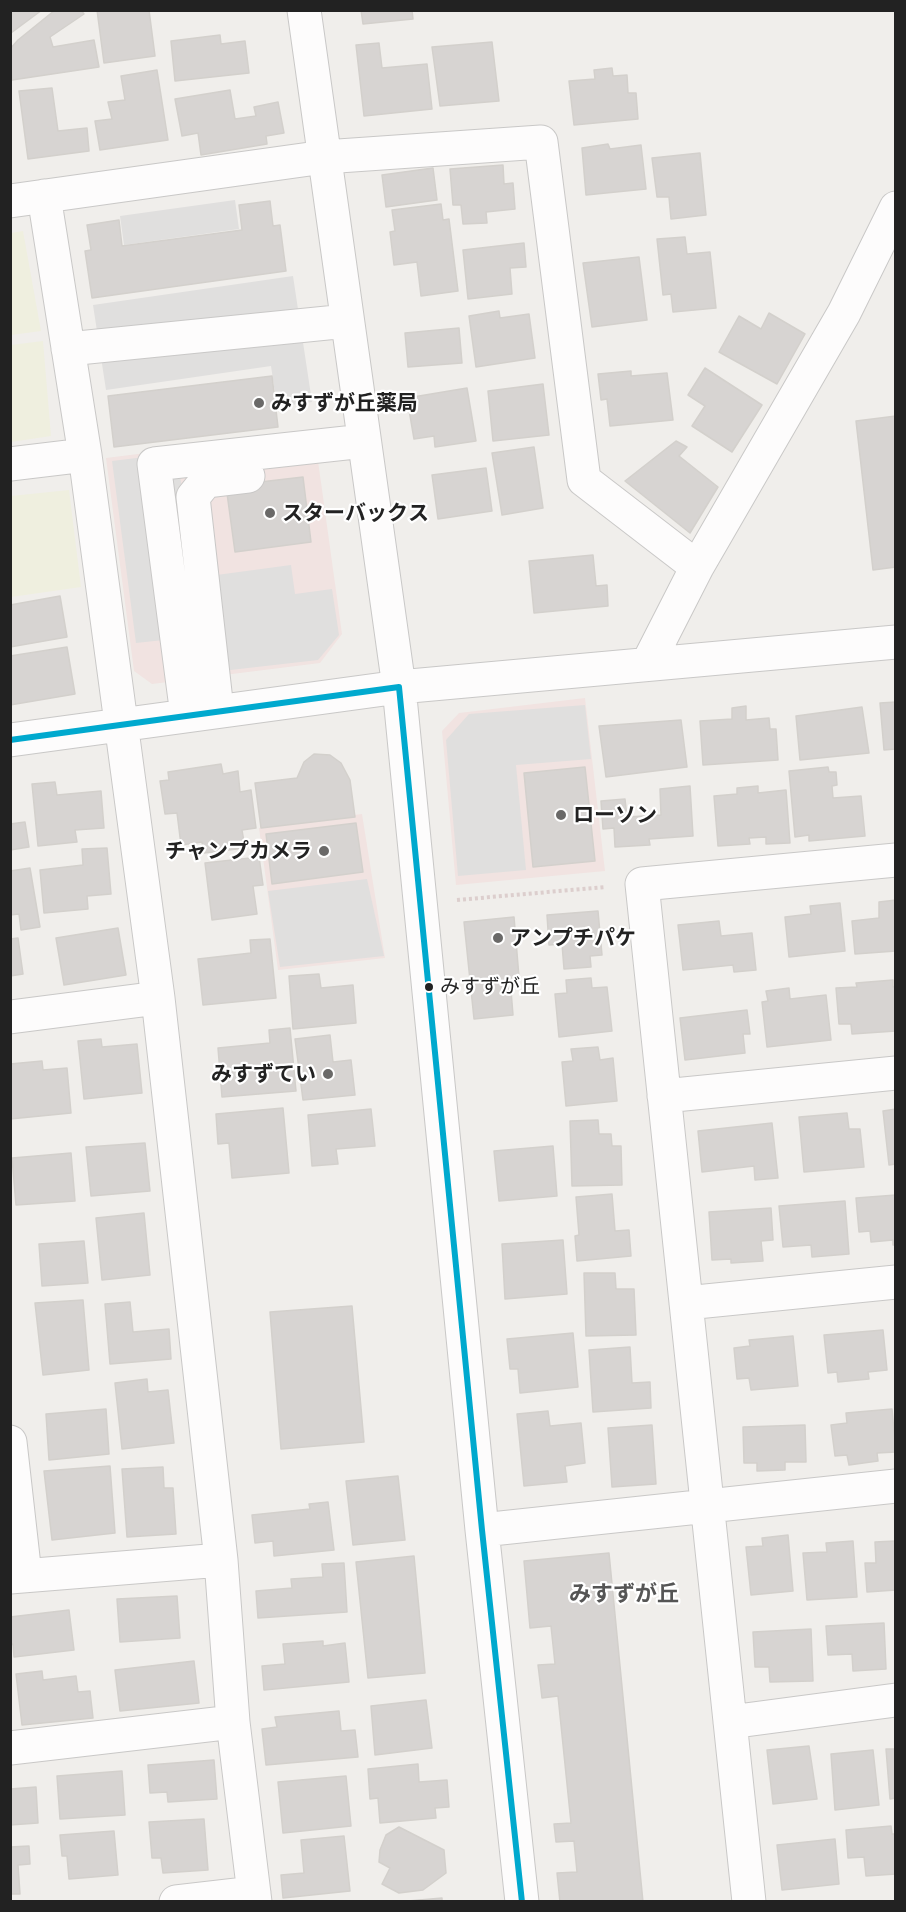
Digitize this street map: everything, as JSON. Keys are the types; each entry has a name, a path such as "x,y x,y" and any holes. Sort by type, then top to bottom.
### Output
{"street":[{"path":"304,10 399,687 482,1530 522,1902"},
{"path":"10,201 324,157 541,142 584,480 697,567"},
{"path":"44,196 85,455 158,998 221,1560 234,1722 254,1897 176,1902"},
{"path":"648,663 697,567 844,314 896,208"},
{"path":"68,349 347,321"},
{"path":"202,713 154,464 366,451"},
{"path":"202,713 193,497 206,481 366,451"},
{"path":"10,464 85,455"},
{"path":"10,740 399,687 896,642"},
{"path":"749,1902 642,884 896,860"},
{"path":"10,1017 158,998"},
{"path":"664,1096 896,1073"},
{"path":"686,1303 896,1282"},
{"path":"10,1443 18,1576 221,1560"},
{"path":"482,1530 896,1486"},
{"path":"730,1722 896,1700"},
{"path":"10,1748 234,1722"}],"path":[{"path":"420,903 642,884"}],"shaded area":[{"path":"235,200 239,229 124,245 120,216"},
{"path":"293,276 312,402 277,407 271,366 106,390 93,305"},
{"path":"314,432 342,634 320,663 152,684 134,671 106,458"},
{"path":"177,453 194,578 291,565 295,594 332,589 339,635 318,660 178,676 173,639 136,643 112,461"},
{"path":"585,698 605,871 456,885 442,731 459,713"},
{"path":"585,705 591,759 516,765 526,870 458,876 446,740 469,714"},
{"path":"362,814 385,958 278,970 259,828"},
{"path":"367,879 384,956 280,967 268,891"}],"green space":[{"path":"23,231 41,331 11,335 11,233"},
{"path":"43,341 51,436 11,442 11,345"},
{"path":"69,490 81,587 11,597 11,496"}],"building":[{"path":"10,10 42,10 11,33"},
{"path":"55,10 81,10 84,14 50,37 53,47 94,40 99,67 12,80 10,49"},
{"path":"97,10 149,10 155,56 104,63"},
{"path":"361,10 412,10 413,19 363,24"},
{"path":"220,35 221,44 245,41 249,73 175,81 171,41"},
{"path":"492,42 499,101 440,106 432,47"},
{"path":"379,43 382,68 427,64 432,109 364,116 356,45"},
{"path":"612,68 613,76 627,75 628,93 636,93 638,119 574,125 569,81 595,79 594,70"},
{"path":"157,70 168,140 100,150 95,121 112,119 108,102 125,100 121,76"},
{"path":"52,88 58,131 87,128 89,151 28,159 19,91"},
{"path":"230,90 235,119 256,116 254,107 278,102 284,133 266,136 267,144 201,155 198,133 182,136 175,99"},
{"path":"608,144 610,149 641,145 646,189 586,195 582,148"},
{"path":"700,153 706,215 671,219 669,197 657,197 652,158"},
{"path":"503,165 504,184 513,183 515,209 486,212 487,223 463,224 461,205 453,205 450,169"},
{"path":"433,168 437,200 386,207 382,175"},
{"path":"270,201 273,226 280,225 286,271 92,298 85,251 91,250 87,225 119,220 122,246 242,230 239,205"},
{"path":"441,204 443,220 449,219 458,291 421,296 417,262 394,265 390,232 395,231 392,210"},
{"path":"685,237 687,254 710,252 716,308 673,312 671,294 663,295 657,239"},
{"path":"524,243 526,267 510,268 512,294 468,299 463,250"},
{"path":"639,257 647,320 592,327 583,263"},
{"path":"499,311 500,318 529,314 535,358 476,367 469,316"},
{"path":"769,313 805,334 777,384 719,352 739,316 761,329"},
{"path":"459,328 462,363 408,367 405,333"},
{"path":"705,368 762,405 732,452 692,426 705,406 688,395"},
{"path":"631,371 631,376 667,373 673,420 610,426 607,399 601,400 598,374"},
{"path":"272,376 278,427 114,447 108,396"},
{"path":"543,384 549,435 493,441 488,391"},
{"path":"467,388 476,441 435,447 434,436 414,439 407,398"},
{"path":"896,416 896,567 873,570 856,421"},
{"path":"676,441 687,447 679,456 718,487 690,533 625,481"},
{"path":"534,447 543,508 502,515 492,453"},
{"path":"486,468 492,511 438,519 432,475"},
{"path":"303,477 311,542 235,552 226,486"},
{"path":"593,555 596,586 607,585 608,606 534,613 529,561"},
{"path":"60,596 67,637 10,647 10,605"},
{"path":"67,647 75,694 10,705 10,656"},
{"path":"896,702 896,749 884,750 880,703"},
{"path":"746,706 746,720 769,718 770,729 776,729 778,760 703,765 700,721 732,719 732,708"},
{"path":"862,707 869,753 800,760 796,716"},
{"path":"681,720 687,767 606,777 599,726"},
{"path":"314,754 330,755 341,763 350,780 355,817 261,828 255,783 297,778 304,762"},
{"path":"221,764 223,774 238,771 240,792 251,790 256,828 242,830 245,848 204,853 202,842 181,845 177,813 165,814 160,781 169,780 168,772"},
{"path":"585,767 595,861 533,867 524,773"},
{"path":"828,767 829,772 836,772 837,785 832,786 833,798 861,796 865,836 809,841 809,835 795,837 789,771"},
{"path":"55,782 57,795 101,791 104,828 75,830 77,842 38,846 32,784"},
{"path":"690,786 693,836 649,839 650,845 615,847 614,828 603,829 601,801 625,799 627,817 661,815 660,789"},
{"path":"758,786 758,793 786,790 790,843 766,844 766,837 749,838 750,844 718,846 714,796 737,794 737,788"},
{"path":"25,822 29,847 10,850 10,824"},
{"path":"356,823 363,872 272,884 266,834"},
{"path":"107,848 111,894 87,896 88,909 44,913 40,870 83,865 82,849"},
{"path":"259,857 263,885 253,886 257,914 212,920 205,863"},
{"path":"30,868 40,927 21,930 19,914 10,915 10,871"},
{"path":"896,900 896,951 855,954 852,921 879,918 879,902"},
{"path":"840,903 845,951 789,957 785,917 811,914 810,906"},
{"path":"598,911 602,955 590,956 591,967 564,969 562,944 549,945 547,915"},
{"path":"514,917 519,977 510,978 513,1015 474,1019 464,922"},
{"path":"719,921 721,936 752,933 756,970 734,972 733,965 683,970 678,925"},
{"path":"118,928 126,975 64,985 56,938"},
{"path":"18,938 23,974 10,976 10,939"},
{"path":"270,939 276,998 203,1005 198,959 251,953 250,940"},
{"path":"319,974 321,988 353,985 356,1023 293,1029 289,976"},
{"path":"591,978 592,988 607,987 612,1031 559,1037 555,994 567,993 566,980"},
{"path":"893,980 893,987 896,986 896,1031 852,1034 851,1024 839,1024 836,988 857,987 856,983"},
{"path":"789,988 790,999 826,995 831,1040 767,1047 762,1002 768,1001 766,991"},
{"path":"747,1010 750,1034 743,1034 745,1053 685,1060 680,1018"},
{"path":"290,1028 296,1091 222,1097 218,1048 270,1043 269,1030"},
{"path":"330,1035 333,1062 351,1060 355,1095 303,1100 295,1039"},
{"path":"101,1039 102,1047 137,1044 142,1093 84,1099 78,1041"},
{"path":"598,1047 600,1060 613,1058 617,1101 566,1106 562,1062 573,1061 571,1049"},
{"path":"42,1061 43,1070 67,1068 71,1113 10,1119 10,1064"},
{"path":"283,1108 289,1173 232,1178 229,1143 218,1144 216,1114"},
{"path":"371,1109 375,1146 336,1149 338,1164 312,1166 308,1115"},
{"path":"896,1109 896,1164 889,1165 883,1111"},
{"path":"847,1113 849,1129 860,1129 864,1167 804,1172 799,1117"},
{"path":"598,1120 599,1134 611,1134 612,1146 621,1146 622,1185 572,1186 570,1121"},
{"path":"772,1123 778,1178 755,1180 754,1166 702,1172 698,1131"},
{"path":"145,1143 150,1191 91,1196 86,1147"},
{"path":"553,1146 557,1196 499,1201 494,1151"},
{"path":"71,1153 75,1201 16,1205 12,1158"},
{"path":"612,1194 615,1231 629,1230 631,1256 577,1261 575,1236 579,1235 576,1197"},
{"path":"896,1195 896,1245 893,1245 893,1240 871,1242 870,1231 859,1232 856,1198"},
{"path":"845,1201 849,1254 812,1257 811,1245 783,1247 779,1206"},
{"path":"771,1208 773,1240 761,1241 763,1261 731,1263 731,1259 712,1260 709,1212"},
{"path":"144,1213 150,1275 102,1280 96,1218"},
{"path":"563,1240 567,1294 505,1299 502,1244"},
{"path":"84,1241 88,1283 42,1286 39,1244"},
{"path":"584,1273 615,1273 616,1289 634,1289 636,1335 586,1336"},
{"path":"83,1300 89,1370 43,1375 35,1303"},
{"path":"130,1302 133,1332 169,1329 171,1359 110,1364 105,1304"},
{"path":"352,1306 364,1442 281,1449 270,1312"},
{"path":"883,1330 887,1370 868,1372 869,1379 838,1382 837,1372 828,1373 824,1335"},
{"path":"573,1333 578,1387 520,1393 518,1369 510,1369 507,1339"},
{"path":"793,1336 798,1386 751,1390 749,1378 737,1379 734,1348 750,1346 749,1340"},
{"path":"630,1347 632,1383 650,1382 651,1408 593,1412 589,1350"},
{"path":"147,1379 148,1392 168,1390 174,1443 122,1449 115,1383"},
{"path":"106,1409 109,1454 49,1460 46,1414"},
{"path":"892,1409 896,1452 877,1453 878,1461 849,1465 847,1455 835,1456 831,1425 847,1423 846,1413"},
{"path":"548,1411 550,1426 581,1423 585,1463 565,1466 567,1482 524,1486 517,1414"},
{"path":"652,1425 656,1484 612,1487 608,1428"},
{"path":"805,1425 806,1462 785,1462 785,1470 757,1471 757,1463 744,1463 743,1427"},
{"path":"110,1466 115,1533 52,1540 44,1471"},
{"path":"163,1467 164,1488 173,1488 176,1534 127,1537 122,1469"},
{"path":"398,1476 405,1540 353,1545 346,1481"},
{"path":"328,1502 334,1550 274,1556 273,1541 255,1543 252,1515 310,1509 309,1504"},
{"path":"788,1535 793,1591 751,1595 746,1547 763,1546 762,1538"},
{"path":"853,1541 857,1597 807,1600 803,1553 827,1552 826,1543"},
{"path":"896,1541 896,1590 867,1592 865,1563 876,1563 875,1542"},
{"path":"609,1553 643,1902 560,1902 557,1873 577,1872 574,1841 556,1842 554,1824 571,1823 558,1696 542,1698 538,1665 555,1664 551,1626 530,1628 524,1561"},
{"path":"414,1556 425,1673 368,1678 356,1562"},
{"path":"344,1563 347,1612 258,1618 256,1591 292,1588 291,1579 323,1577 322,1564"},
{"path":"177,1596 180,1638 120,1642 117,1599"},
{"path":"69,1610 74,1650 14,1657 13,1644 10,1645 10,1617"},
{"path":"884,1623 886,1669 853,1671 852,1654 828,1655 826,1626"},
{"path":"811,1629 813,1681 770,1682 769,1667 755,1667 753,1632"},
{"path":"323,1641 323,1646 345,1643 349,1682 264,1690 262,1666 285,1664 283,1644"},
{"path":"194,1661 199,1703 120,1711 115,1670"},
{"path":"42,1671 43,1680 76,1676 78,1692 90,1691 93,1718 22,1725 16,1674"},
{"path":"426,1700 432,1748 375,1755 371,1706"},
{"path":"339,1711 341,1731 355,1730 358,1757 266,1765 262,1729 277,1727 275,1717"},
{"path":"809,1746 817,1799 773,1804 767,1750"},
{"path":"886,1749 896,1749 896,1798 890,1799"},
{"path":"873,1750 879,1805 835,1810 831,1754"},
{"path":"214,1760 217,1799 168,1802 167,1792 150,1793 148,1765"},
{"path":"418,1764 419,1782 447,1780 449,1807 435,1808 436,1818 380,1823 378,1798 370,1799 368,1769"},
{"path":"122,1771 125,1815 60,1819 57,1776"},
{"path":"346,1776 351,1826 283,1833 278,1782"},
{"path":"36,1787 38,1823 10,1825 10,1789"},
{"path":"204,1819 208,1870 163,1873 161,1858 152,1858 149,1822"},
{"path":"891,1826 892,1834 896,1834 896,1874 866,1876 864,1857 848,1858 846,1830"},
{"path":"399,1827 444,1850 446,1873 423,1890 399,1893 382,1884 390,1868 379,1862 380,1850 386,1835"},
{"path":"114,1831 118,1875 69,1879 67,1856 62,1856 60,1835"},
{"path":"344,1836 350,1891 283,1898 281,1875 304,1873 301,1840"},
{"path":"835,1839 839,1884 782,1890 777,1845"},
{"path":"29,1846 30,1864 18,1865 20,1894 10,1894 10,1847"},
{"path":"442,1898 442,1902 397,1902"}],"transit line":[{"path":"399,687 482,1530 522,1902"},
{"path":"10,740 399,687"}],"place":[{"name":"みすずが丘薬局","path":"259,403"},
{"name":"スターバックス","path":"270,513"},
{"name":"ローソン","path":"561,815"},
{"name":"チャンプカメラ","path":"324,851"},
{"name":"アンプチパケ","path":"498,938"},
{"name":"みすずが丘","path":"429,987"},
{"name":"みすずてい","path":"328,1074"}],"district":[{"name":"みすずが丘","path":"624,1594"}]}
